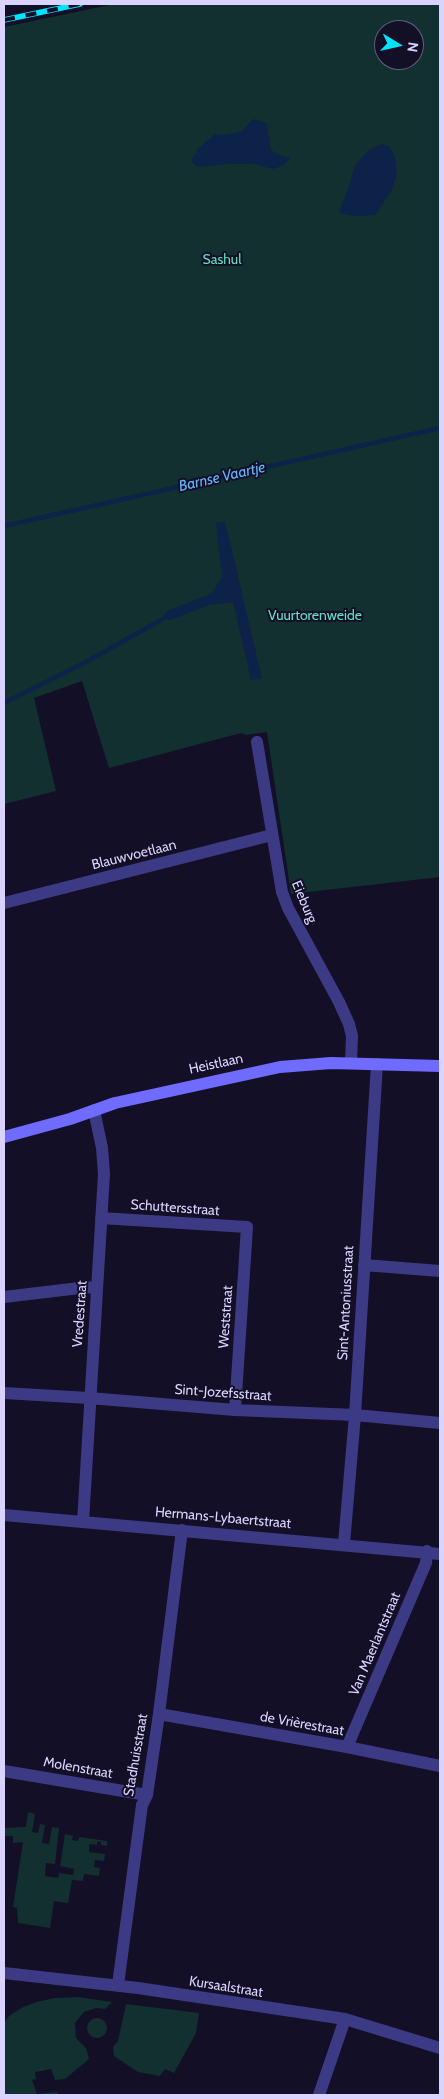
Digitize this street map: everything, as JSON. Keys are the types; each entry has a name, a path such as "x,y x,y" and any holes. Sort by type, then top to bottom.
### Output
{"main road":[{"name":"Heistlaan","path":"4,1137 177,1088 280,1067 313,1063 440,1066"}],"street":[{"name":"Eieburg","path":"258,742 279,880 288,908 340,1002 349,1024 352,1036 351,1063"},
{"name":"Blauwvoetlaan","path":"4,903 272,835"},
{"name":"Sint-Antoniusstraat","path":"344,1544 355,1414 377,1064"},
{"name":"Vredestraat","path":"83,1522 104,1174 102,1148 94,1110"},
{"name":"Schuttersstraat","path":"101,1218 247,1227"},
{"name":"Weststraat","path":"235,1410 247,1227"},
{"path":"364,1265 440,1271"},
{"path":"4,1298 88,1287 97,1289"},
{"name":"Sint-Jozefsstraat","path":"4,1394 89,1398 235,1410 355,1414 440,1423"},
{"name":"Hermans-Lybaertstraat","path":"4,1515 440,1554"},
{"name":"Stadhuisstraat","path":"118,1986 142,1806 147,1795 159,1714 182,1530"},
{"name":"Van Maerlantstraat","path":"347,1747 426,1563 427,1552"},
{"name":"de Vrièrestraat","path":"159,1714 347,1747 440,1766"},
{"name":"Molenstraat","path":"4,1770 147,1795"},
{"name":"Kursaalstraat","path":"4,1973 118,1986 345,2020 440,2048"},
{"path":"319,2095 345,2020"}],"green space":[{"name":"Sashul","path":"114,4 440,4 440,877 291,894 267,732 246,735 241,733 109,768 82,681 34,698 56,791 4,804 4,27"},
{"path":"28,1812 35,1814 32,1832 38,1833 40,1824 45,1825 42,1843 49,1844 52,1827 59,1828 55,1864 46,1863 45,1876 58,1878 59,1873 73,1875 74,1869 60,1866 65,1834 73,1836 72,1840 78,1841 79,1837 107,1841 107,1846 101,1845 101,1842 97,1841 97,1845 89,1844 89,1852 105,1854 104,1861 95,1860 94,1867 100,1868 99,1876 84,1874 83,1881 72,1880 68,1903 54,1901 50,1928 18,1923 17,1908 13,1907 23,1842 13,1843 13,1836 4,1836 4,1828 26,1827"},
{"path":"78,1997 112,2002 105,2009 96,2008 84,2012 75,2023 76,2038 86,2048 89,2059 65,2079 55,2080 51,2069 35,2072 36,2079 32,2080 37,2094 57,2092 58,2095 4,2095 4,2023 9,2016 23,2007 36,2002 55,1998"},
{"path":"126,2004 199,2013 196,2033 174,2073 165,2069 160,2076 138,2072 114,2056 113,2047 118,2041"},
{"path":"97,2018 104,2021 107,2028 104,2035 97,2038 90,2035 87,2028 90,2021"}],"water":[{"path":"253,119 267,123 270,147 275,154 290,158 284,165 273,169 254,164 197,167 191,161 198,149 215,134 223,135 241,132"},
{"path":"382,144 390,147 395,157 397,174 391,192 375,215 356,216 339,212 355,165 369,150"},
{"path":"225,521 262,678 251,680 233,602 209,605 170,620 161,620 167,611 211,594 222,577 216,523"}],"waterway":[{"name":"Barnse Vaartje","path":"4,526 440,428"},
{"path":"4,703 86,662 161,620"}],"railway":[{"path":"4,20 80,4"}],"park label":[{"name":"Vuurtorenweide","path":"315,616"}]}
